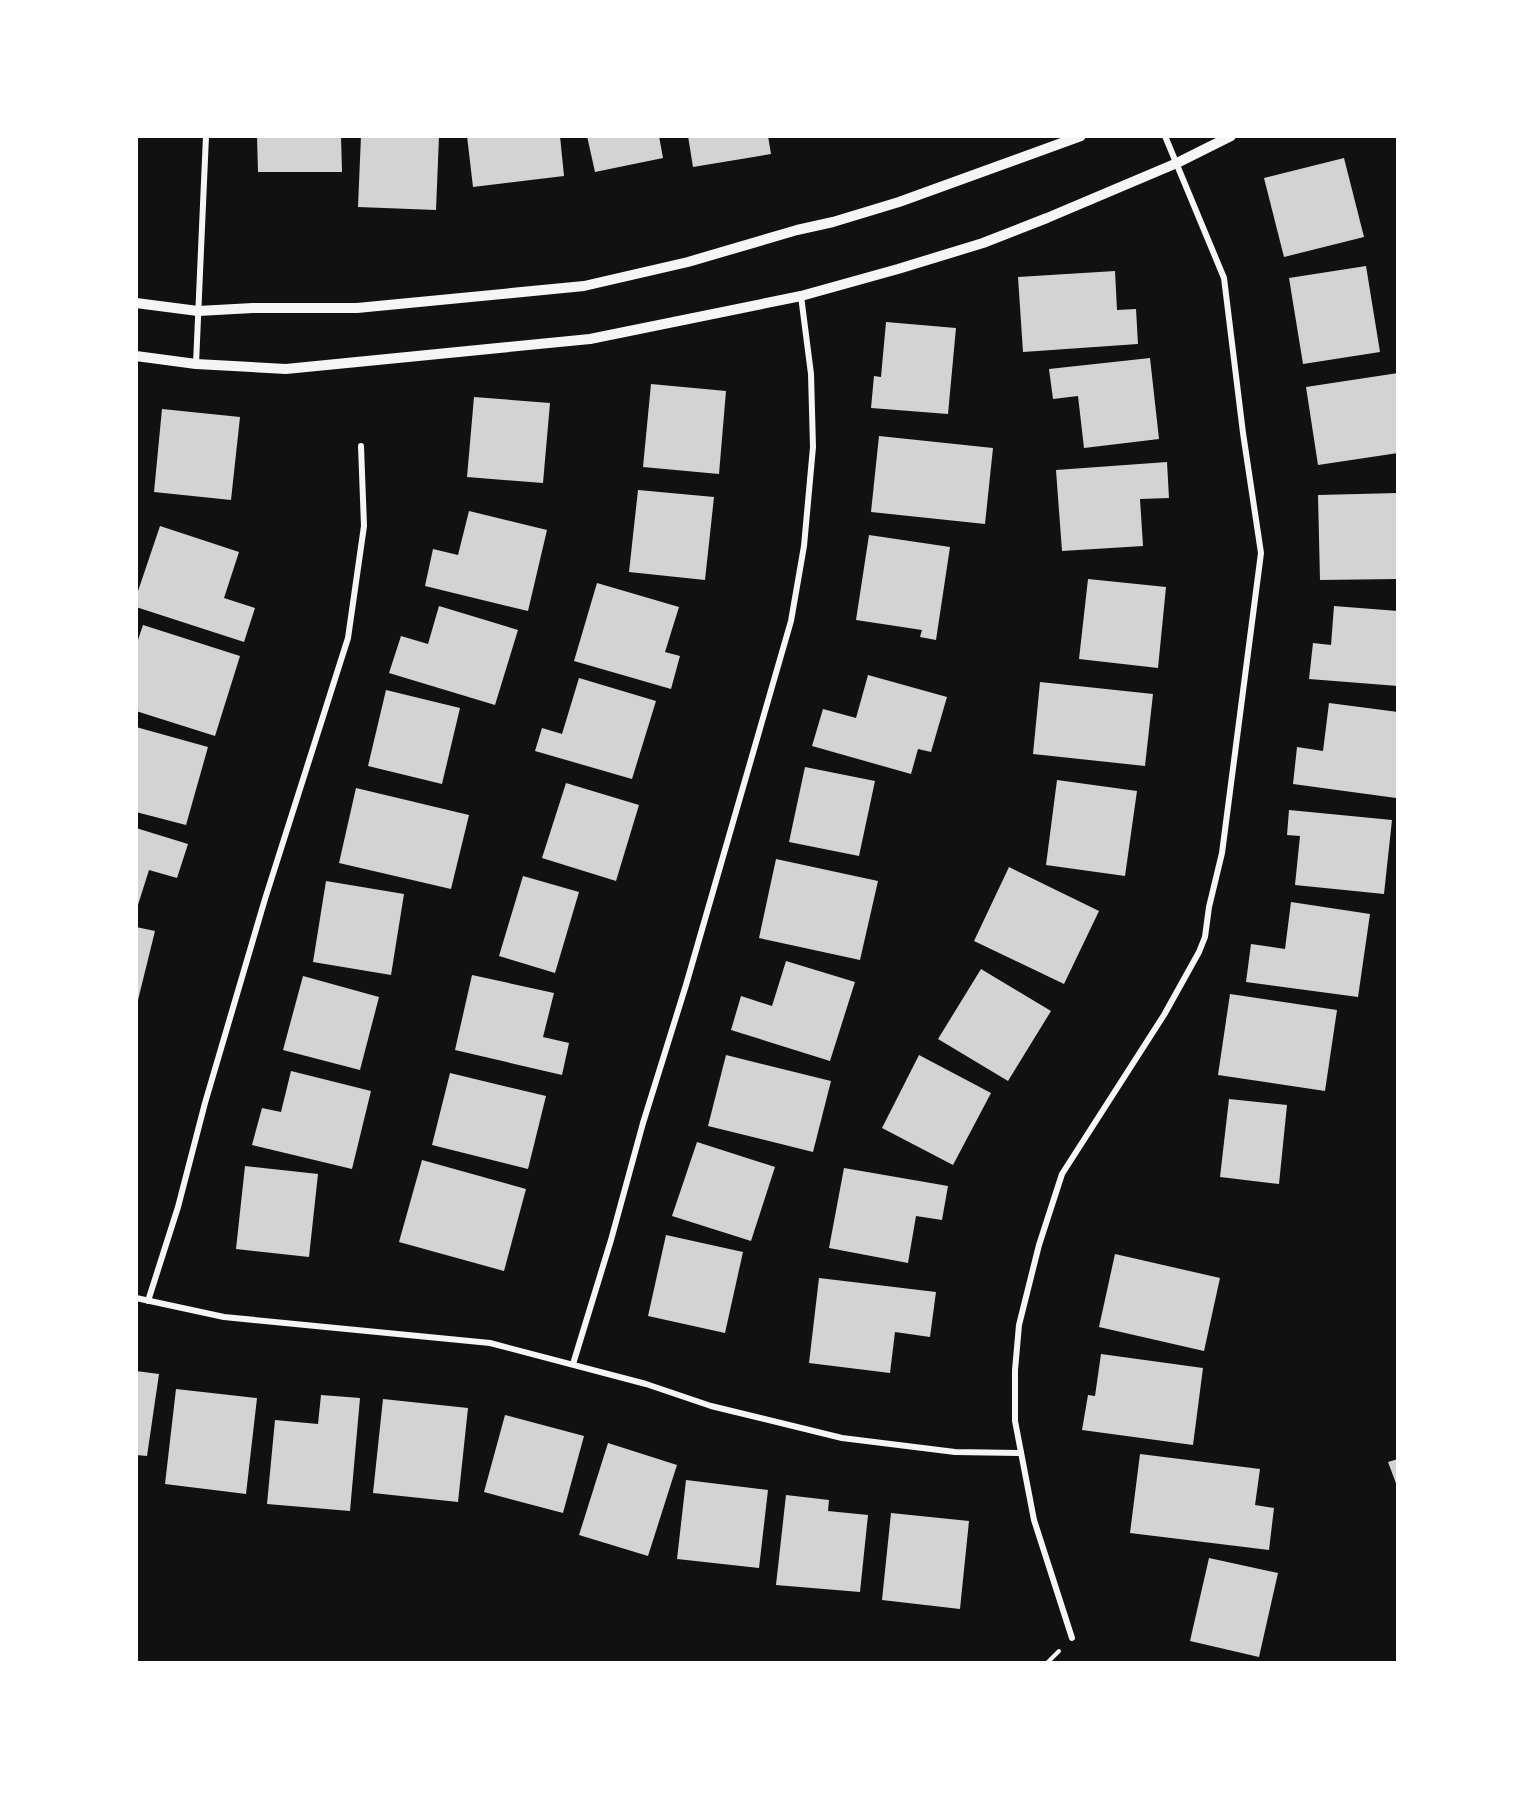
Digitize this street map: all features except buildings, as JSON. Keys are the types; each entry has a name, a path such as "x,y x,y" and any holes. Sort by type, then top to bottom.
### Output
{"street":[{"path":"196,364 206,136"},
{"path":"136,303 198,311 253,308 357,308 584,286 688,262 797,230 833,222 899,202 1081,136"},
{"path":"1072,1638 1034,1520 1021,1453 1015,1410 1015,1370 1020,1325 1040,1245 1062,1174 1164,1015 1205,937 1209,907 1222,853 1261,553 1243,433 1224,278 1165,136"},
{"path":"136,356 196,364 286,369 590,339 801,296 983,243 1177,163 1231,136"},
{"path":"573,1364 611,1240 643,1123 687,985 791,621 804,546 813,447 811,374 801,296"},
{"path":"148,1301 178,1207 265,899 348,638 364,526 361,446"},
{"path":"136,1298 224,1317 490,1343 646,1384 711,1406 842,1438 955,1452 1021,1453"}]}
